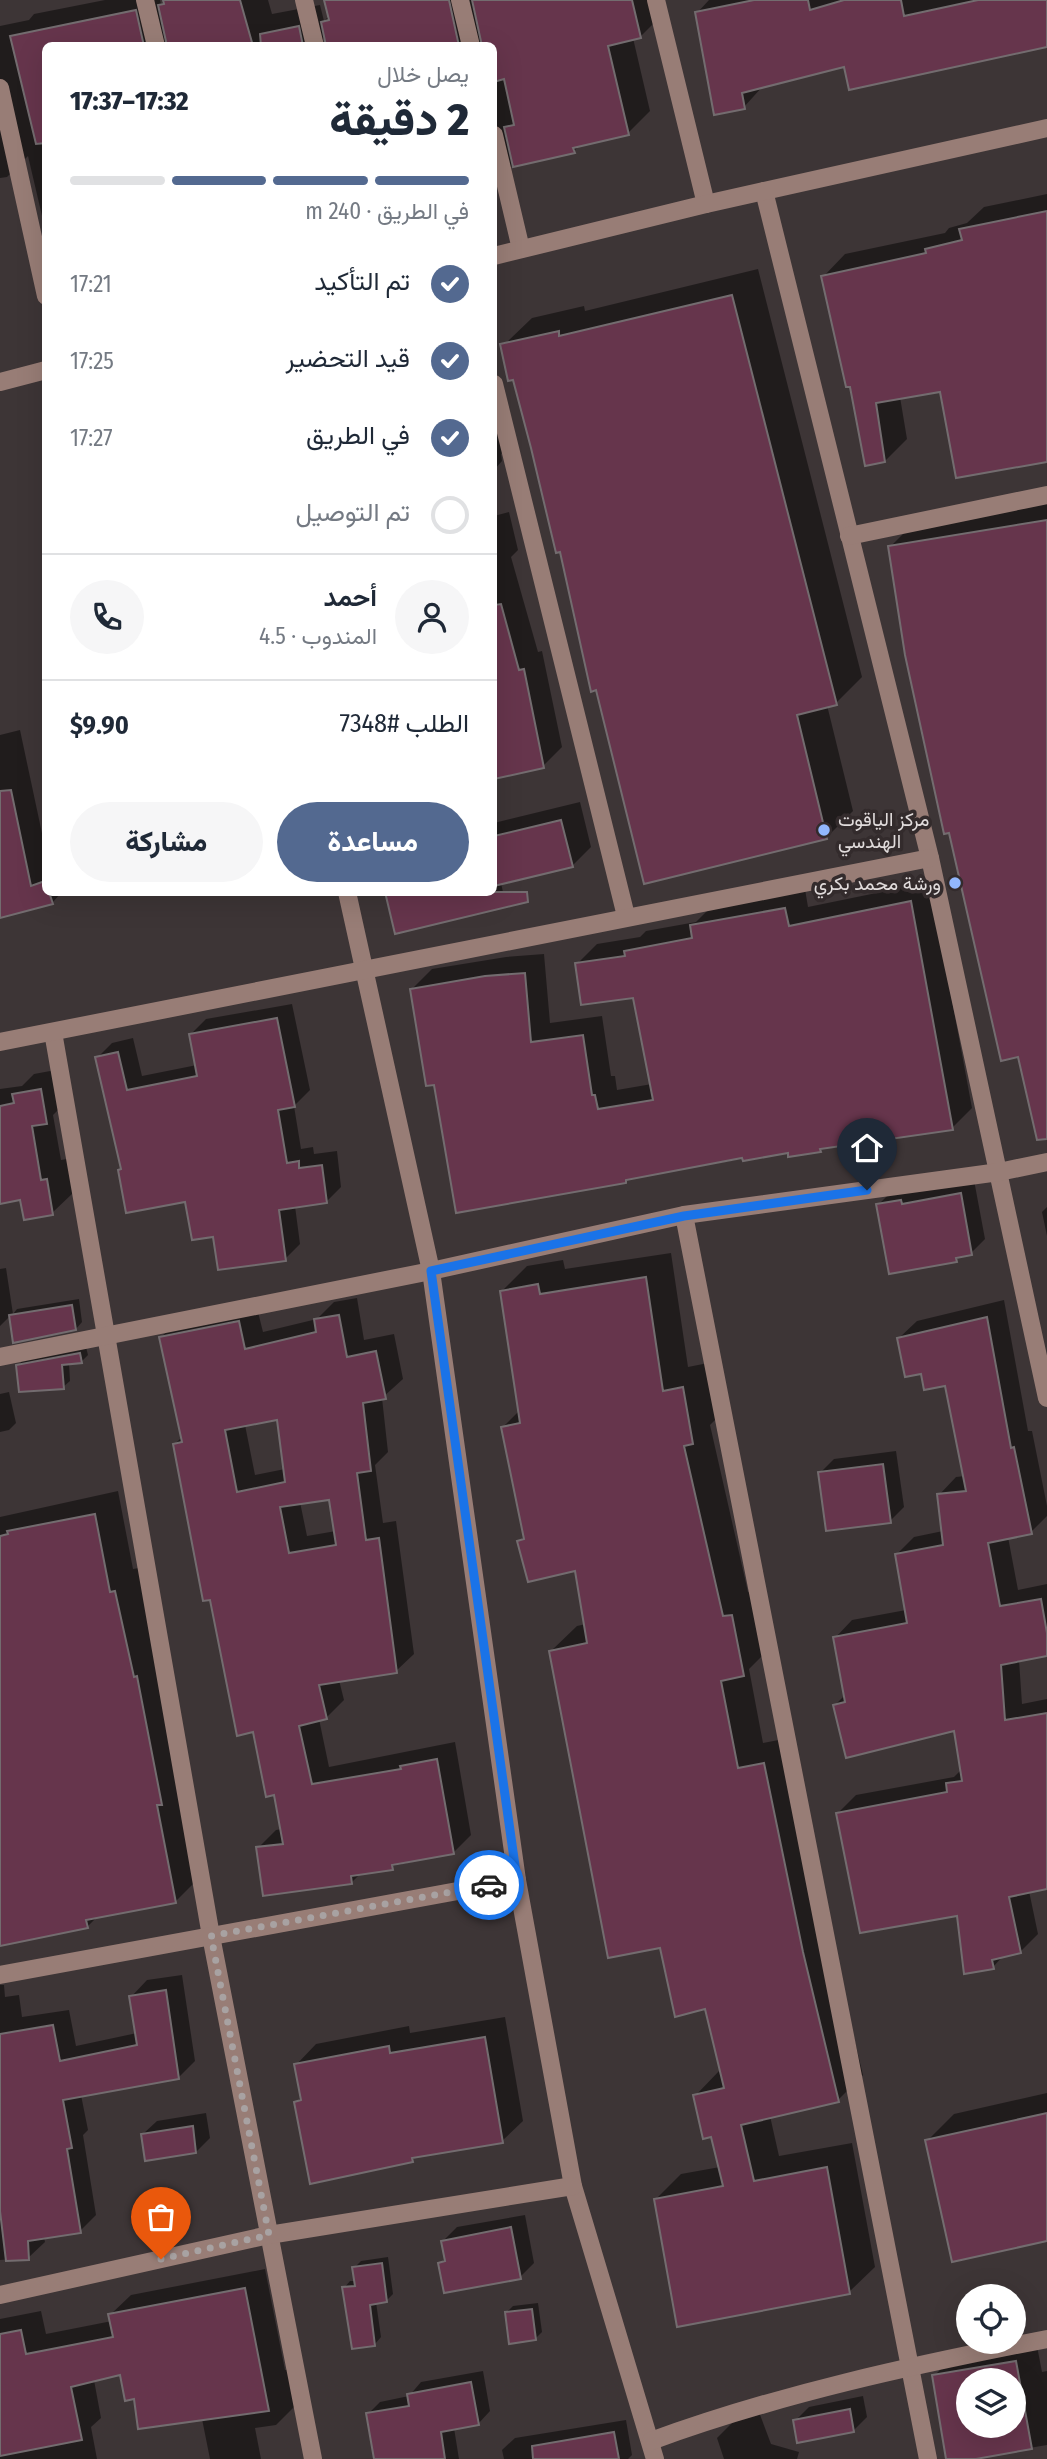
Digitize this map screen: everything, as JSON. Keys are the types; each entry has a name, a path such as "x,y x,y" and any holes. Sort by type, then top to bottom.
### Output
{"street":[{"path":"145,0 155,42"},
{"path":"304,0 314,42"},
{"path":"460,0 470,42"},
{"path":"656,0 706,204"},
{"path":"0,88 42,278"},
{"path":"497,255 706,204 1047,128"},
{"path":"497,148 521,249"},
{"path":"764,191 930,859 1047,1398"},
{"path":"0,382 42,371"},
{"path":"497,396 626,916"},
{"path":"849,536 1047,495"},
{"path":"0,1042 626,916 930,859"},
{"path":"348,896 431,1271 517,1880 573,2186 653,2450 720,2416 909,2365 1047,2339"},
{"path":"53,1032 211,1936 313,2459"},
{"path":"0,1357 431,1271 684,1216 999,1172 1047,1162"},
{"path":"684,1216 928,2459"},
{"path":"0,1975 517,1880"},
{"path":"0,2295 269,2235 573,2186"}],"building":[{"path":"163,0 240,0 252,42 166,42 158,5 164,4"},
{"path":"324,0 449,0 458,42 325,42 321,22 329,20"},
{"path":"472,0 632,0 641,38 608,46 629,135 573,148 575,153 513,167 504,127 514,125 504,79 497,81 497,42 481,42"},
{"path":"754,0 808,0 810,10 844,0 901,0 904,16 978,0 1047,0 1047,47 849,90 844,67 742,93 745,109 714,115 695,12"},
{"path":"136,10 143,42 42,42 42,143 36,144 10,36"},
{"path":"299,26 302,42 261,42 260,34"},
{"path":"1047,211 1047,462 956,478 940,392 876,403 885,462 865,466 850,387 846,387 821,276 926,253 925,249 962,240 959,229"},
{"path":"732,295 837,705 797,715 827,839 644,884 596,690 591,692 560,552 556,553 513,380 508,381 500,344 559,331 559,336"},
{"path":"1047,520 1047,1139 1037,1140 1018,1057 1001,1061 949,833 944,834 905,655 888,546"},
{"path":"501,604 519,670 524,669 544,768 497,778 497,605"},
{"path":"11,790 31,886 42,882 42,896 50,896 53,904 0,918 0,791"},
{"path":"561,820 573,867 497,885 497,835"},
{"path":"497,892 527,892 528,902 395,934 386,896 497,896"},
{"path":"911,901 953,1130 820,1149 821,1152 788,1157 788,1153 743,1161 742,1158 626,1180 626,1183 456,1213 434,1085 426,1086 410,989 485,976 525,973 531,1042 583,1035 592,1095 595,1095 598,1109 653,1100 633,998 581,1005 575,963 625,956 624,951 692,938 690,925 785,908 789,926"},
{"path":"277,1018 295,1107 278,1110 287,1163 299,1161 299,1168 322,1165 327,1203 279,1210 286,1261 218,1270 213,1237 192,1240 185,1202 126,1213 118,1170 121,1169 95,1057 118,1052 127,1090 197,1076 189,1034"},
{"path":"41,1089 47,1124 32,1126 41,1180 47,1179 53,1215 24,1220 20,1200 0,1204 0,1106 14,1103 12,1094"},
{"path":"961,1193 972,1255 956,1258 957,1262 889,1274 876,1204 901,1200 902,1204"},
{"path":"646,1277 663,1391 683,1387 693,1444 684,1446 723,1616 732,1615 744,1676 721,1681 738,1768 764,1763 803,1952 839,2102 741,2125 754,2181 827,2167 850,2294 677,2327 654,2199 723,2186 711,2137 703,2139 693,2095 724,2088 705,2009 675,2017 660,1948 608,1958 549,1651 587,1643 575,1571 528,1582 517,1541 524,1539 501,1427 520,1423 500,1291 538,1284 540,1294"},
{"path":"72,1305 76,1330 13,1343 9,1315"},
{"path":"339,1315 347,1357 376,1351 386,1399 363,1403 371,1471 357,1473 366,1540 379,1538 397,1673 319,1685 327,1719 299,1726 312,1784 401,1769 400,1766 437,1759 454,1854 392,1865 393,1870 351,1876 352,1884 263,1896 256,1847 283,1844 274,1795 266,1797 253,1732 237,1736 210,1600 203,1601 173,1444 182,1442 159,1337 239,1321 245,1349 316,1332 314,1319","holes":["277,1420 285,1482 237,1492 225,1430","329,1500 336,1545 289,1553 280,1507"]},
{"path":"987,1317 1011,1448 1014,1447 1032,1534 988,1543 1000,1606 1041,1599 1047,1633 1047,1656 1001,1665 1005,1720 1047,1713 1047,1889 1009,1897 1021,1953 992,1960 994,1969 964,1974 957,1916 860,1933 836,1813 947,1792 946,1783 962,1781 954,1731 846,1758 833,1705 845,1702 833,1637 907,1623 895,1554 943,1545 937,1494 966,1491 945,1386 924,1390 921,1374 905,1377 897,1338"},
{"path":"80,1353 82,1363 62,1365 64,1389 19,1392 16,1365"},
{"path":"883,1464 891,1523 826,1531 818,1472"},
{"path":"95,1514 110,1592 115,1591 134,1677 137,1676 162,1805 157,1805 176,1903 86,1920 88,1928 0,1946 0,1536 8,1534 7,1531"},
{"path":"166,1990 179,2079 63,2100 72,2148 67,2149 81,2233 28,2241 29,2260 6,2261 0,2211 0,2034 53,2025 60,2061 137,2045 129,1996"},
{"path":"485,2037 503,2143 412,2158 413,2162 310,2184 294,2102 301,2100 294,2064 389,2046 390,2053"},
{"path":"1047,2113 1047,2241 952,2262 925,2140"},
{"path":"193,2126 196,2153 145,2161 141,2134"},
{"path":"511,2227 521,2279 444,2293 438,2263 445,2261 441,2241"},
{"path":"382,2263 387,2302 370,2305 375,2346 352,2349 342,2287 355,2286 352,2267"},
{"path":"245,2288 269,2411 138,2429 134,2399 125,2401 120,2375 71,2387 82,2440 0,2456 0,2334 21,2330 26,2354 113,2337 108,2314"},
{"path":"532,2309 536,2340 509,2344 505,2312"},
{"path":"1016,2361 1017,2368 974,2368"},
{"path":"956,2371 956,2438 1026,2438 1026,2416 1032,2449 976,2459 946,2459 932,2375"},
{"path":"471,2382 479,2425 441,2432 445,2459 374,2459 366,2413 409,2406 407,2394"},
{"path":"850,2409 854,2432 797,2443 793,2420"},
{"path":"614,2432 619,2459 533,2459 532,2446"}],"way so far":[{"path":"161,2259 269,2235 211,1936 489,1885"}],"place":[{"name":"مركز الياقوت الهندسي","path":"824,830"},
{"name":"ورشة محمد بكري","path":"955,883"}],"route":[{"path":"489,1885 517,1880 431,1271 684,1216 867,1190"}]}
